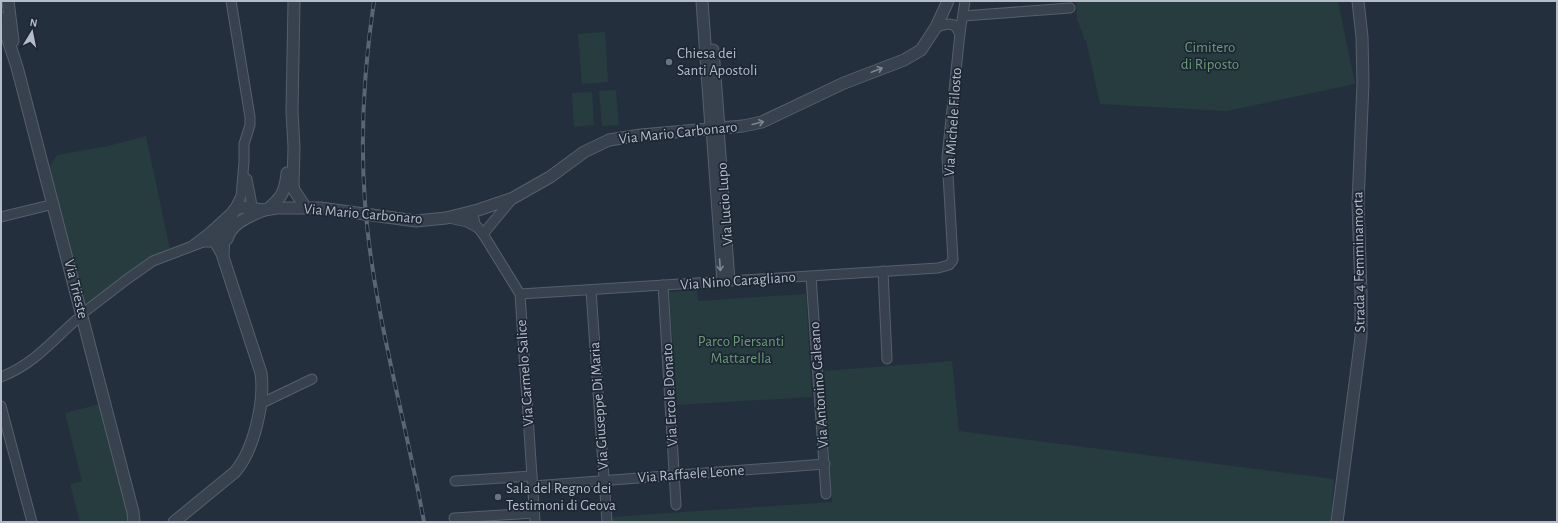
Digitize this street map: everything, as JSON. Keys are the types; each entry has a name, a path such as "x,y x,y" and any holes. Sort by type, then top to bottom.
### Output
{"street":[{"path":"8,1 18,67"},
{"path":"223,257 227,232 234,210 241,196 244,144 250,125 250,117 231,1"},
{"path":"289,208 294,198 289,190 294,1"},
{"path":"702,1 715,128"},
{"path":"709,1 715,128"},
{"name":"Via Mario Carbonaro","path":"266,210 320,208 408,221 425,221 446,218 476,210 513,198 550,177 584,152 609,140 641,135 743,126 762,122 844,83 914,56 921,50 936,27 948,1"},
{"name":"Via Michele Filosto","path":"953,260 947,157 960,33 965,1"},
{"name":"Strada 4 Femminamorta","path":"1337,522 1360,337 1361,293 1358,204 1363,83 1362,37 1358,1"},
{"path":"963,16 1070,8"},
{"path":"1,18 18,67"},
{"path":"936,27 948,24 954,25 960,33"},
{"name":"Via Trieste","path":"18,67 134,517"},
{"name":"Via Lucio Lupo","path":"715,128 726,281"},
{"path":"244,162 251,212"},
{"path":"289,190 306,208"},
{"path":"203,242 227,232 251,212 266,210 289,190"},
{"path":"482,230 513,198"},
{"path":"1,217 54,204"},
{"path":"193,245 234,210 242,207 251,212"},
{"path":"476,210 483,211 488,217 482,230 473,219 476,210"},
{"path":"446,218 467,222 482,230"},
{"name":"Via Carmelo Salice","path":"482,230 520,294 535,518"},
{"path":"226,268 227,232"},
{"path":"87,310 154,261 193,245 211,240 214,242 223,257 261,373 262,392 260,404 250,446 242,463 235,472 174,522"},
{"name":"Via Nino Caragliano","path":"520,294 883,272 944,267 953,260"},
{"path":"883,272 887,359"},
{"name":"Via Antonino Galeano","path":"812,276 826,494"},
{"name":"Via Ercole Donato","path":"663,285 676,504"},
{"name":"Via Giuseppe Di Maria","path":"591,290 607,522"},
{"path":"1,377 18,369 38,356 76,320"},
{"path":"260,404 312,379"},
{"path":"1,406 32,522"},
{"name":"Via Raffaele Leone","path":"533,486 825,464"},
{"path":"455,481 532,476"},
{"path":"134,517 140,522"},
{"path":"454,518 535,518"}],"green space":[{"name":"Cimitero di Riposto","path":"1076,1 1338,1 1355,84 1227,111 1100,104 1086,40 1084,39 1080,29 1079,22 1077,22"},
{"path":"605,32 608,82 582,84 578,34"},
{"path":"616,90 619,125 602,126 599,91"},
{"path":"592,92 594,125 574,127 572,93"},
{"path":"146,136 170,249 137,266 86,306 48,169 57,155 108,146"},
{"name":"Parco Piersanti Mattarella","path":"697,290 698,301 806,294 812,397 677,405 669,292"},
{"path":"952,361 959,431 1334,479 1331,522 611,522 611,517 832,502 824,371"},
{"path":"100,404 130,522 80,522 70,484 82,481 65,413"}],"railway":[{"path":"374,1 365,77 363,127 365,203 369,243 382,323 424,522"}],"place":[{"name":"Chiesa dei Santi Apostoli","path":"669,62"},
{"name":"Sala del Regno dei Testimoni di Geova","path":"498,497"}]}
